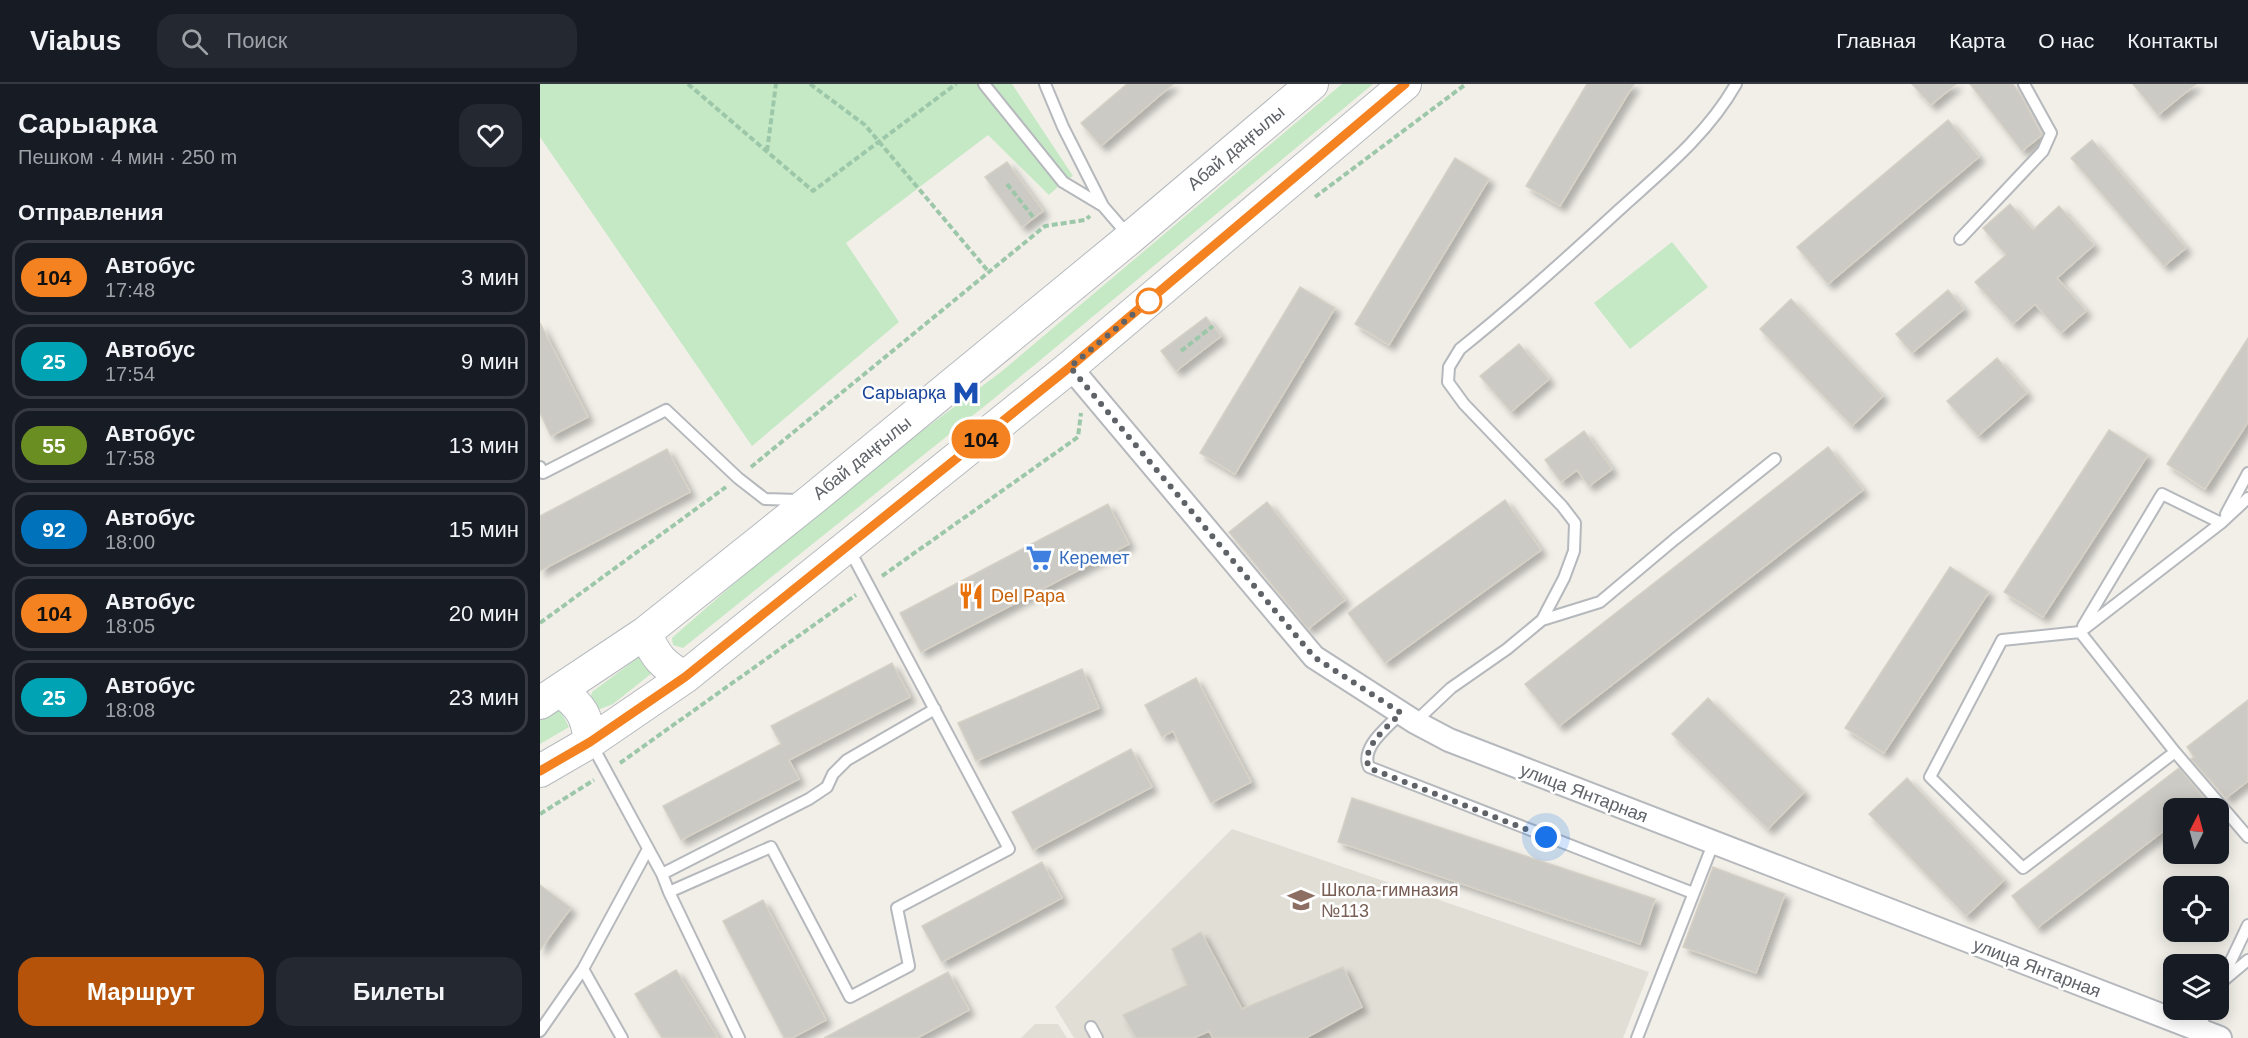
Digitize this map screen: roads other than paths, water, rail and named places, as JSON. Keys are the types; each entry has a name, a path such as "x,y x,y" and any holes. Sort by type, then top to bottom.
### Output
{"main road":[{"name":"Абай даңғылы","path":"550,697 645,633 814,498 1130,238 1312,84"},
{"path":"540,771 590,742 685,677 848,546 1078,376 1405,84"},
{"path":"645,633 656,657 667,667 685,677"},
{"path":"550,697 583,710 590,742"}],"street":[{"name":"улица Янтарная","path":"1078,376 1314,657 1408,718 1449,740 1713,844 2200,1026 2220,1038"}],"lane":[{"path":"984,84 1063,182 1103,206"},
{"path":"1045,84 1063,127 1103,206 1130,238"},
{"path":"1542,620 1564,578 1574,551 1575,523 1562,506 1464,404 1448,382 1449,368 1460,349 1571,254 1693,142 1722,109 1736,84"},
{"path":"1960,239 2043,152 2051,133 2024,84"},
{"path":"541,472 666,410 738,478 765,499 789,501 814,498"},
{"path":"1694,893 1369,768 1366,760 1369,747 1507,649 1542,620 1600,602 1775,459"},
{"path":"2221,523 2248,473"},
{"path":"2080,632 2162,494 2221,523"},
{"path":"2175,752 2023,868 1930,777 2002,640 2080,632 2221,523 2248,498"},
{"path":"669,892 771,847 850,997 909,966 897,908 1009,849 848,546"},
{"path":"2080,632 2175,752 2248,837"},
{"path":"662,874 809,799 827,788 833,774 847,760 935,709"},
{"path":"590,742 662,874 739,1038"},
{"path":"1637,1038 1713,844"},
{"path":"540,1031 583,969 648,849"},
{"path":"2229,966 2248,925"},
{"path":"2229,977 2248,960"},
{"path":"583,969 622,1038"},
{"path":"1091,1027 1097,1038"}],"place":[{"name":"Сарыарқа","path":"966,393"},
{"name":"Керемет","path":"1039,558"},
{"name":"Del Papa","path":"971,596"},
{"name":"Школа-гимназия №113","path":"1301,900"}]}
